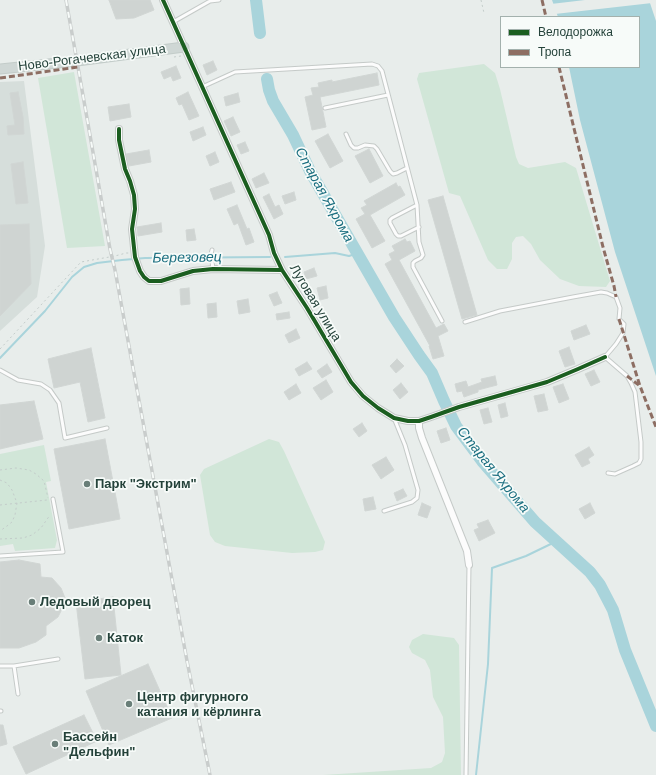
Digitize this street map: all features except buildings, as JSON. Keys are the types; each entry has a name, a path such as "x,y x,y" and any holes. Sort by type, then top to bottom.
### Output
{"main road":[{"name":"Ново-Рогачевская улица","path":"0,69 184,48"}],"street":[{"name":"Луговая улица","path":"163,0 269,235 274,253 282,270 351,382 363,396 394,418 408,421 419,420 547,382 605,356"},
{"path":"119,129 119,140 125,169 134,195 135,209 132,229 136,257 144,277 149,281 161,281 193,271 213,269 282,270"},
{"path":"419,420 419,428 422,438 467,551 469,565"}],"lane":[{"path":"173,22 210,1 219,0"},
{"path":"202,87 235,72 372,64 378,66 382,71 417,205 419,242 423,255 415,261 413,267 442,321"},
{"path":"325,108 388,95"},
{"path":"346,134 354,148 365,145 374,146 378,149 393,174 407,168"},
{"path":"417,205 392,218 390,223 398,236 419,227"},
{"path":"211,252 213,269"},
{"path":"465,322 500,311 601,292 616,297 620,308 619,319 624,324 623,333 616,344 605,356 627,376 635,392 641,442 641,459 639,463 615,474 608,473"},
{"path":"0,370 18,380 41,384 50,390 58,403 65,438 107,428"},
{"path":"384,511 412,502 417,498 418,490 405,445 394,418"},
{"path":"0,556 63,552 53,499"},
{"path":"466,775 469,565"},
{"path":"0,666 14,666 58,659"},
{"path":"14,666 18,694"}],"path":[{"path":"481,0 484,14"},
{"path":"0,349 81,262 126,253 136,257"},
{"path":"0,470 16,468 29,470 36,474 44,481 48,500 0,505"},
{"path":"0,480 7,483 12,490 17,503 12,522 0,531"},
{"path":"0,539 23,538 32,535 41,528 52,513"}],"shaded area":[{"path":"24,81 45,246 37,297 0,331 0,82"}],"green space":[{"path":"484,64 495,73 519,164 528,168 565,162 576,168 610,281 606,287 579,286 560,279 540,260 531,244 523,236 516,237 512,243 512,259 507,269 497,269 488,260 460,196 449,193 417,79 419,73"},
{"path":"74,72 105,246 67,248 38,78"},
{"path":"269,439 279,442 284,451 325,542 323,550 315,552 292,553 225,546 215,542 210,535 200,475 204,469"},
{"path":"44,445 51,481 46,482 57,540 55,548 15,551 13,544 0,546 0,454"},
{"path":"423,634 454,638 459,645 461,775 323,775 431,768 442,762 445,753 443,717 433,697 430,670 425,660 412,653 409,647 412,640"}],"water":[{"path":"552,0 649,0 656,21 656,376 615,252 580,120 569,68 640,68 640,16 558,16"}],"pier":[{"path":"585,0 651,0 652,3 555,14 551,4"}],"waterway":[{"name":"Старая Яхрома","path":"256,0 260,33"},
{"name":"Старая Яхрома","path":"267,79 273,101 293,135 310,171 394,317 432,373 456,426 482,461 535,522 590,572 600,585 613,610 625,650 656,726"},
{"name":"Березовец","path":"285,257 335,253 349,256 356,251"},
{"name":"Березовец","path":"0,358 45,311 72,277 84,267 97,263 145,258 270,257"},
{"path":"476,775 488,664 492,568 526,556 557,541"}],"railway":[{"path":"66,0 110,249 187,661 210,775"}],"marked path":[{"path":"542,0 546,16"},
{"path":"0,78 78,67"},
{"path":"559,68 616,297"},
{"path":"619,319 640,386 656,427"},
{"path":"627,376 640,386"}],"cycle path":[{"path":"163,0 269,235 274,253 282,270 307,308 351,382 363,396 394,418 408,421 419,421 459,407 547,382 605,357"},
{"path":"119,129 119,140 125,169 134,195 135,209 132,229 135,257 144,277 149,281 161,281 193,271 213,269 282,270"}],"place":[{"name":"Парк \"Экстрим\"","path":"87,484"},
{"name":"Ледовый дворец","path":"32,602"},
{"name":"Каток","path":"99,638"},
{"name":"Центр фигурного катания и кёрлинга","path":"129,704"},
{"name":"Бассейн \"Дельфин\"","path":"55,744"}]}
